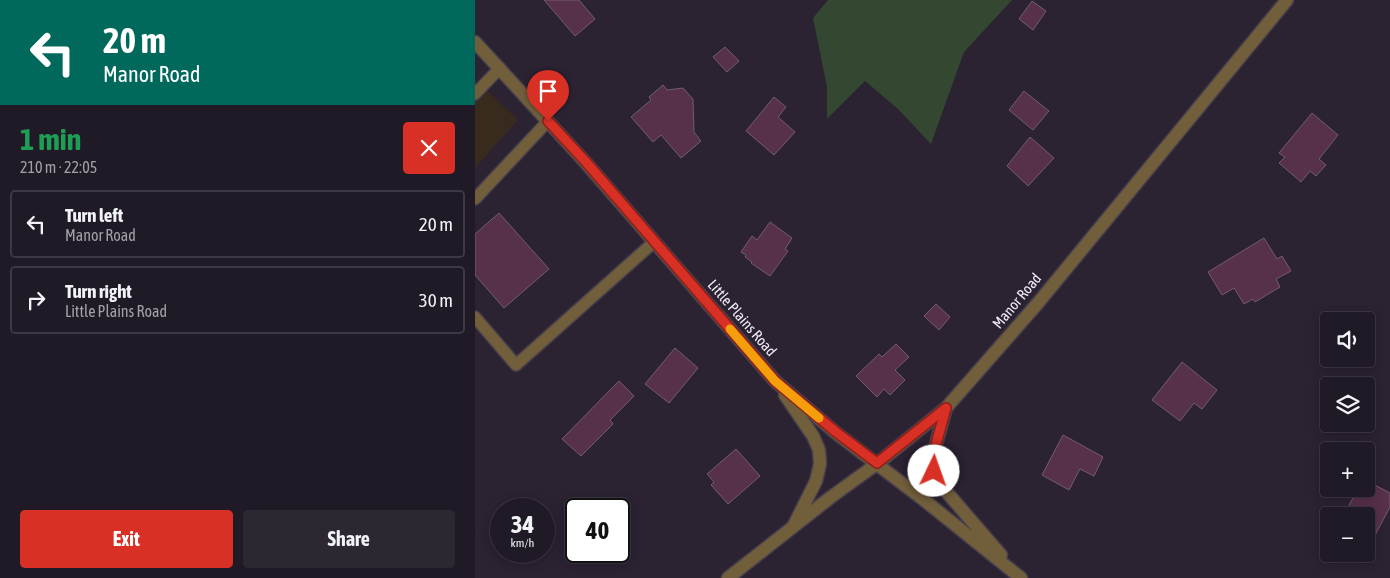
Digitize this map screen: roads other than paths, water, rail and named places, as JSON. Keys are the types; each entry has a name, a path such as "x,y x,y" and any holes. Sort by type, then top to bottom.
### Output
{"street":[{"name":"Manor Road","path":"728,578 946,408 1037,303 1287,0"},
{"name":"Little Plains Road","path":"475,42 548,121 775,381 836,432 1020,577"},
{"path":"775,381 813,436 819,450 820,464 816,481 792,529"},
{"path":"946,408 933,455 934,471 944,489 1020,577"}],"lane":[{"path":"475,94 500,68"},
{"path":"475,199 548,121"},
{"path":"475,317 516,365 654,242"}]}
